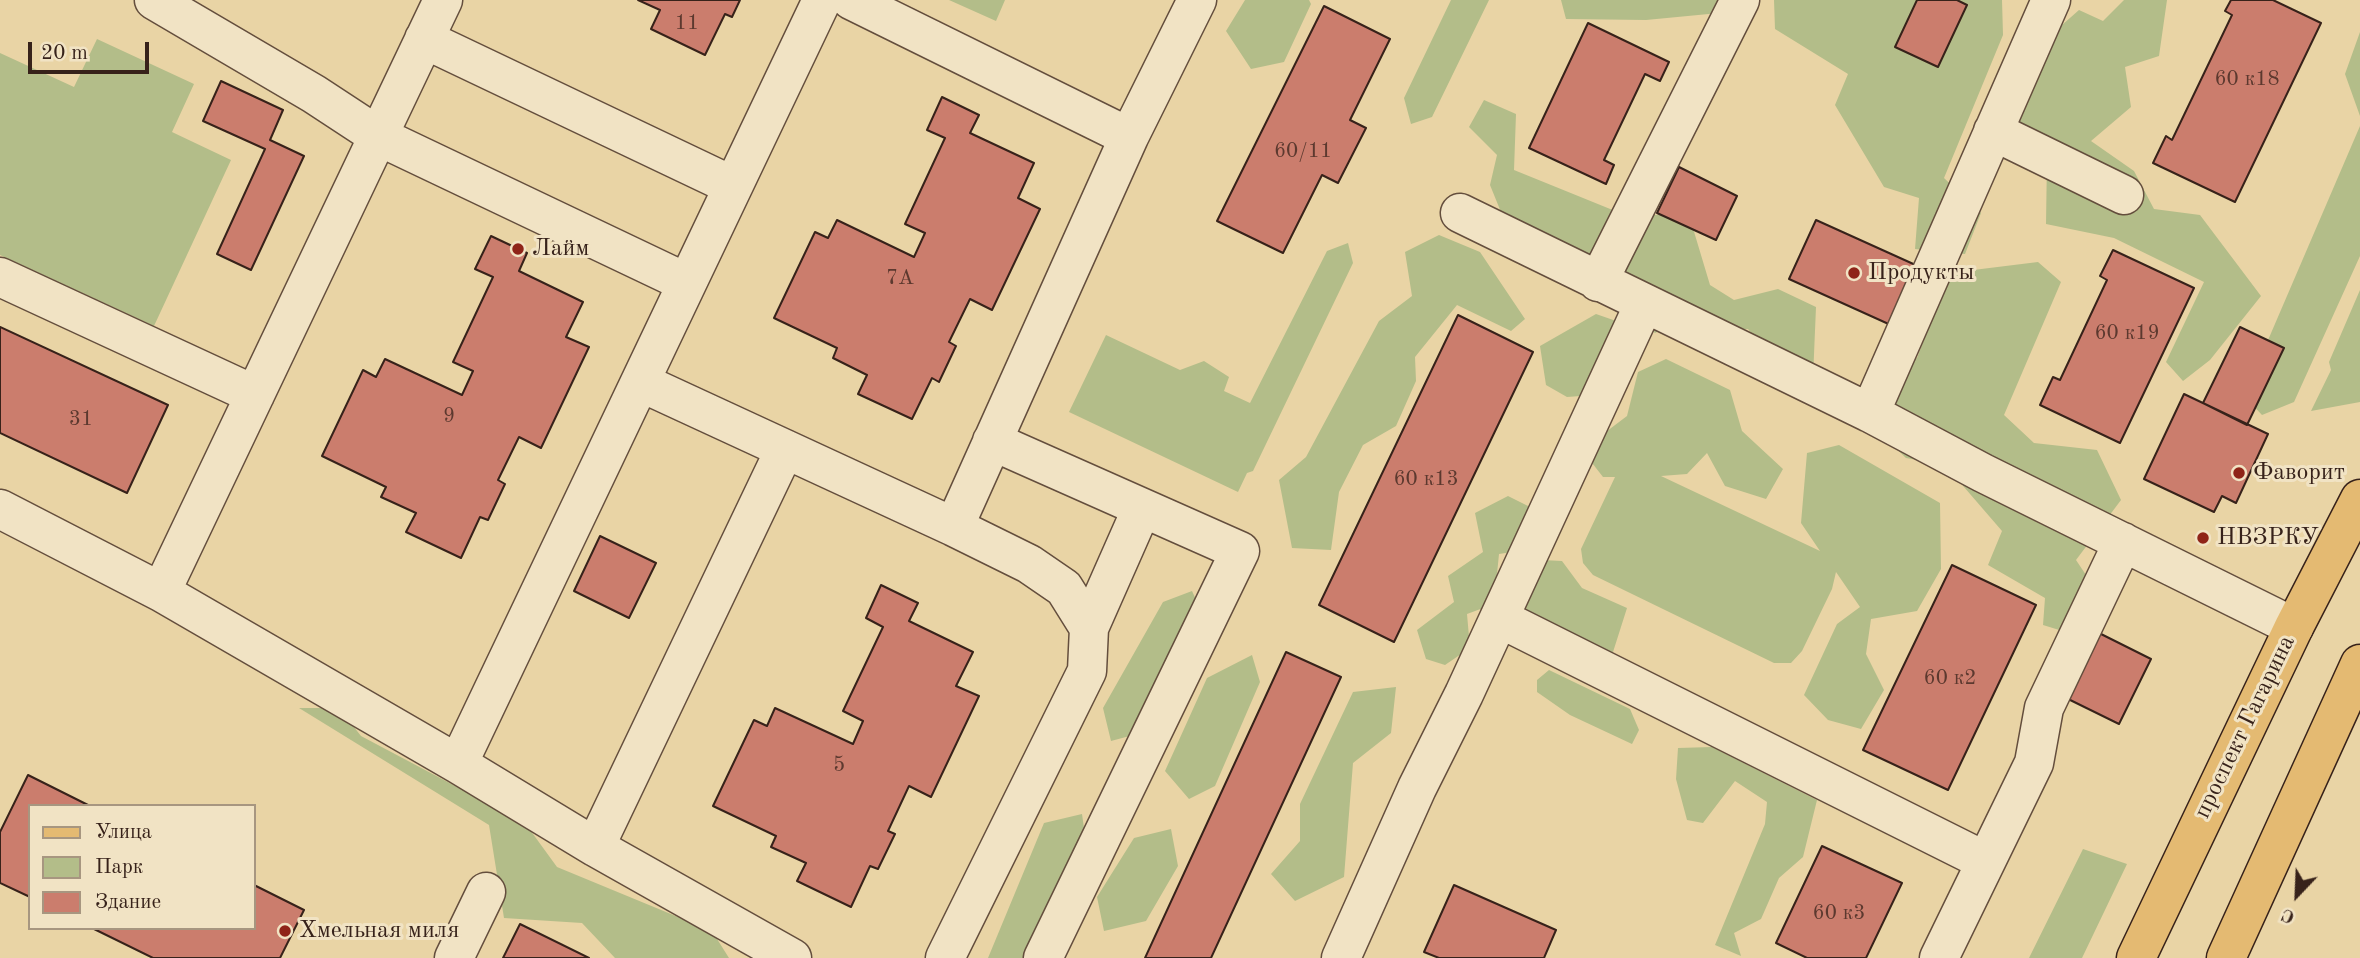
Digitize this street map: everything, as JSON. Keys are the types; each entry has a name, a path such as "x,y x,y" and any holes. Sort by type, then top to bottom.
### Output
{"main road":[{"name":"проспект Гагарина","path":"2136,958 2294,627 2360,499"},
{"path":"2225,958 2360,664"}],"street":[{"path":"154,0 314,94 378,136 687,283"},
{"path":"458,764 822,0"},
{"path":"851,0 1129,137"},
{"path":"954,527 1129,137 1197,0"},
{"path":"1598,282 1740,0"},
{"path":"1870,413 2051,0"},
{"path":"161,592 378,136 432,12 733,186"},
{"path":"1993,131 2124,195"},
{"path":"1460,213 1870,413 1983,473 2294,627"},
{"path":"0,277 255,396"},
{"path":"1341,958 1417,788 1464,694 1644,304"},
{"path":"640,382 1029,564 1064,588 1089,628"},
{"path":"992,441 1240,551 1043,958"},
{"path":"595,848 785,449"},
{"path":"945,958 1087,671 1089,628 1142,508"},
{"path":"0,509 161,592 458,764 595,848 792,958"},
{"path":"1938,958 2034,763 2044,708 2123,542"},
{"path":"1499,618 1985,861"},
{"path":"454,958 486,892"}],"green space":[{"path":"949,0 1005,0 996,21"},
{"path":"1245,0 1309,0 1311,4 1284,62 1251,69 1226,31"},
{"path":"1451,0 1489,0 1432,117 1411,124 1404,98"},
{"path":"1561,0 1718,0 1719,13 1646,20 1566,19"},
{"path":"1774,0 2002,0 2003,35 1944,178 1981,213 1965,254 1915,249 1919,198 1884,187 1835,105 1848,74 1775,29"},
{"path":"2124,0 2167,0 2159,56 2125,67 2131,107 2091,141 2134,171 2154,209 2200,215 2261,296 2210,360 2183,381 2166,362 2204,282 2114,238 2046,224 2047,158 2011,137 2011,70 2079,10 2103,21"},
{"path":"2360,32 2360,116 2345,74"},
{"path":"97,39 194,84 172,132 231,160 154,326 0,255 0,53 74,87"},
{"path":"1484,100 1516,114 1514,170 1625,215 1689,215 1710,285 1734,300 1778,289 1816,307 1813,378 1789,383 1748,329 1714,330 1697,312 1655,333 1562,251 1516,249 1490,185 1497,155 1469,127"},
{"path":"2360,126 2360,256 2294,402 2262,415 2244,396"},
{"path":"1439,235 1480,252 1525,319 1511,331 1457,305 1415,357 1416,381 1396,426 1363,445 1339,492 1331,550 1292,548 1279,480 1306,457 1379,321 1412,296 1405,252"},
{"path":"1348,243 1353,263 1253,471 1247,473 1238,492 1069,412 1106,335 1180,370 1204,361 1229,377 1224,391 1250,403 1327,251"},
{"path":"2038,262 2061,282 2004,415 2034,443 2097,450 2121,500 2076,560 2094,587 2069,633 2043,625 2045,598 1988,565 2002,531 1945,465 1906,458 1879,432 1871,382 1917,358 1949,273"},
{"path":"2360,290 2360,402 2311,411 2331,370 2329,362"},
{"path":"1596,314 1619,322 1594,395 1567,397 1546,385 1540,346"},
{"path":"1666,359 1730,390 1742,431 1783,469 1766,499 1725,486 1707,453 1687,474 1661,476 1820,551 1801,523 1807,453 1839,445 1940,503 1941,569 1917,611 1871,619 1866,654 1884,690 1861,729 1828,720 1804,695 1837,624 1860,607 1836,572 1832,589 1802,651 1791,663 1774,663 1593,575 1583,563 1581,549 1615,477 1603,477 1582,450 1627,416 1638,372"},
{"path":"1508,496 1534,509 1525,550 1499,554 1494,604 1467,614 1470,648 1445,665 1426,659 1417,630 1454,602 1448,576 1483,552 1475,513"},
{"path":"1542,560 1562,561 1582,588 1627,608 1613,652 1554,640 1525,609"},
{"path":"1192,591 1209,628 1163,727 1111,741 1103,708 1163,602"},
{"path":"1252,655 1260,682 1215,786 1189,799 1165,771 1207,678"},
{"path":"1549,670 1630,709 1639,730 1632,744 1570,715 1537,692 1537,680"},
{"path":"1396,687 1391,733 1353,763 1344,877 1295,901 1271,874 1300,841 1300,804 1353,692"},
{"path":"299,708 339,708 361,736 525,823 557,867 712,931 729,958 615,958 582,923 504,918 489,825"},
{"path":"1712,747 1817,800 1803,857 1779,878 1761,919 1734,933 1741,956 1715,945 1765,824 1767,802 1735,781 1703,823 1687,820 1676,779 1678,748"},
{"path":"1082,814 1092,884 1051,958 988,958 1044,823"},
{"path":"1171,829 1178,866 1146,921 1104,931 1097,897 1134,838"},
{"path":"2083,849 2127,864 2082,958 2029,958"}],"building":[{"path":"638,0 740,0 732,17 725,14 705,55 651,29 660,10"},
{"path":"1917,0 1957,0 1967,5 1938,67 1895,47"},
{"path":"2231,0 2273,0 2321,23 2235,202 2153,163 2166,136 2172,140 2232,15 2225,11"},
{"path":"1324,6 1390,39 1350,120 1366,128 1338,183 1322,175 1283,253 1217,221"},
{"path":"1588,23 1669,62 1660,81 1645,74 1604,160 1614,165 1606,184 1529,148"},
{"path":"221,81 283,110 270,140 304,156 251,270 217,254 265,149 203,121"},
{"path":"942,97 979,115 970,133 1034,163 1018,198 1040,209 992,310 970,299 949,342 956,346 939,382 932,378 912,419 858,394 867,375 833,358 837,348 774,318 815,232 828,238 837,220 914,257 925,233 905,224 945,138 927,130"},
{"path":"1679,167 1737,196 1716,240 1657,213"},
{"name":"Продукты","path":"1816,220 1920,267 1893,326 1789,279"},
{"path":"491,236 527,253 519,271 583,302 566,337 589,347 541,448 519,437 498,480 505,484 488,520 480,517 461,558 406,532 416,513 381,497 386,487 322,456 363,370 376,377 385,359 462,395 473,371 453,362 493,277 475,269"},
{"path":"2113,250 2194,288 2120,443 2040,405 2053,377 2060,380 2107,280 2100,276"},
{"path":"1458,315 1533,352 1394,642 1319,605"},
{"path":"0,327 168,405 127,493 0,433"},
{"path":"2240,327 2284,348 2247,425 2203,403"},
{"path":"2184,394 2268,434 2236,503 2222,496 2214,512 2144,479"},
{"path":"600,536 656,563 629,618 574,591"},
{"path":"1952,565 2036,605 1948,790 1863,750"},
{"path":"881,585 918,603 909,621 973,652 956,686 979,696 931,797 909,786 888,831 895,834 878,869 870,866 851,907 797,881 806,863 771,847 776,836 713,806 754,720 767,726 775,708 853,744 863,721 843,711 883,627 866,618"},
{"path":"2095,631 2151,659 2119,724 2062,696"},
{"path":"1286,652 1341,677 1211,958 1145,958"},
{"path":"28,775 86,804 28,804 28,896 0,883 0,832"},
{"path":"1822,846 1902,883 1866,958 1807,958 1776,943"},
{"path":"1454,885 1556,930 1544,958 1439,958 1424,952"},
{"path":"256,886 304,910 280,958 153,958 96,930 256,930"},
{"path":"520,924 589,958 503,958"}],"place":[{"name":"Лайм","path":"518,249"},
{"name":"Продукты","path":"1854,273"},
{"name":"Фаворит","path":"2239,473"},
{"name":"НВЗРКУ","path":"2203,538"},
{"name":"Хмельная миля","path":"285,931"}]}
